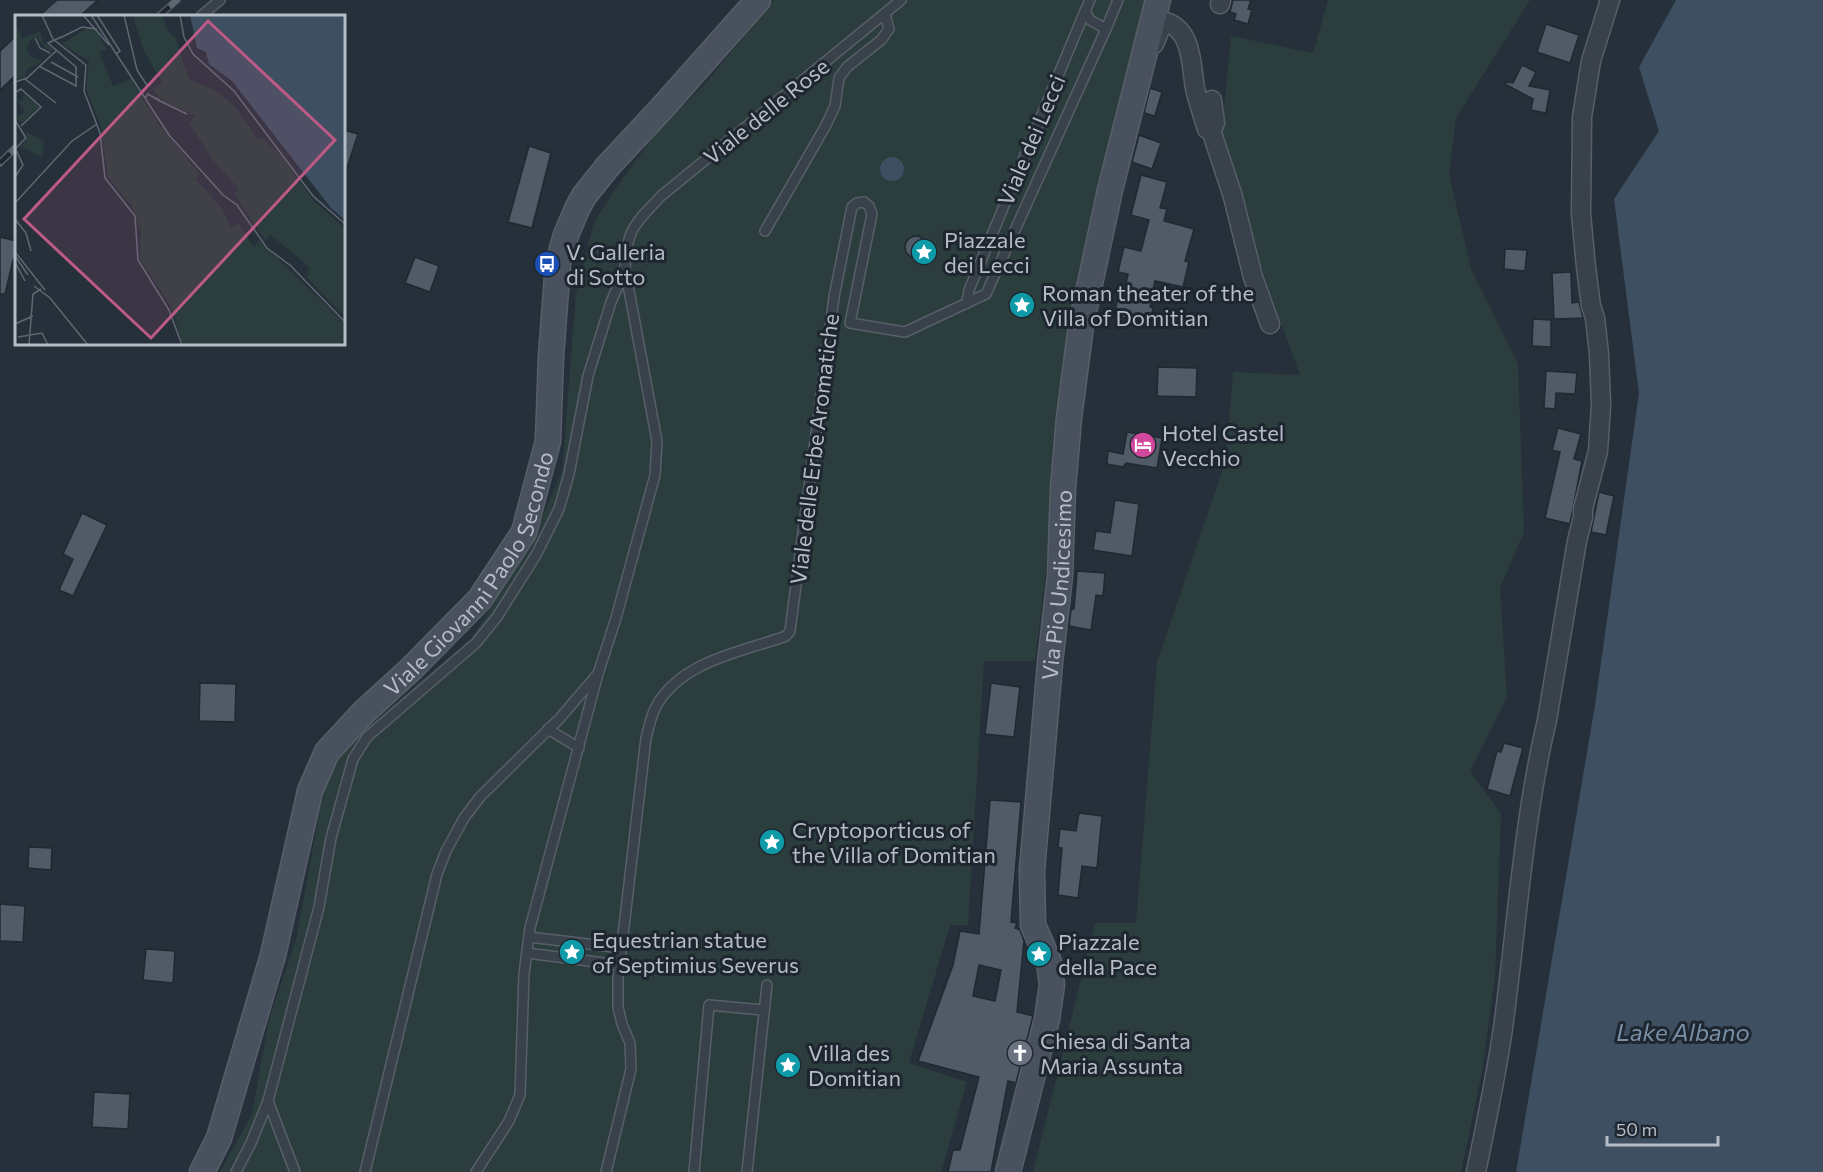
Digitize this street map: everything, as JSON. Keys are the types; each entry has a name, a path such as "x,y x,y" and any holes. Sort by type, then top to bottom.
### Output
{"main road":[{"name":"Viale Giovanni Paolo Secondo","path":"202,1172 219,1138 233,1093 273,955 310,791 327,752 364,712 411,669 480,599 524,532 548,441 558,263 576,209 608,166 663,108 758,0"},
{"name":"Via Pio Undicesimo","path":"1008,1172 1047,1019 1052,985 1049,962 1033,925 1032,870 1060,576 1063,489 1070,407 1083,315 1110,190 1158,0"}],"street":[{"path":"1476,1172 1500,1048 1526,840 1541,746 1576,541 1598,451 1601,405 1599,354 1595,318 1591,306 1580,200 1582,117 1592,60 1610,0"},
{"path":"1144,58 1154,46 1164,24 1169,23 1177,29 1189,47 1199,103 1207,129 1211,130 1233,197 1253,277 1270,324"},
{"path":"1211,130 1215,123 1212,100"}],"lane":[{"path":"202,15 220,0"},
{"name":"Viale delle Rose","path":"625,269 626,243 634,224 661,196 901,0"},
{"name":"Viale dei Lecci","path":"967,303 969,290 1090,0"},
{"name":"Viale dei Lecci","path":"967,303 986,294 1118,0"},
{"path":"1086,11 1090,20 1106,29"},
{"path":"765,231 825,127 835,106 839,78 847,67 881,40 889,29 885,14"},
{"name":"Viale delle Erbe Aromatiche","path":"622,948 646,738 658,704 682,678 698,669 718,659 782,638 790,631 834,297 840,257 852,207 864,202 869,206 872,214 850,323 905,332 967,303"},
{"path":"476,1172 509,1121 520,1095 524,974 529,937 598,674 616,618 655,475 657,441 625,269"},
{"path":"236,1172 252,1143 268,1101 319,907 331,838 353,759 368,737 476,643 497,617 536,555 559,509 569,474 588,376 611,302 625,269"},
{"path":"365,1172 438,874 446,850 464,818 480,797 549,729 598,674"},
{"path":"549,729 579,748"},
{"path":"529,937 622,948 618,1007 630,1043 631,1069 606,1172"},
{"path":"527,953 620,965"},
{"path":"747,1172 767,985"},
{"path":"694,1172 709,1005 763,1010"},
{"path":"268,1101 295,1172"}],"green space":[{"path":"774,0 1151,0 1087,236 1035,661 984,661 968,925 950,925 909,1063 967,1082 941,1172 220,1172 252,1114 269,1019 296,940 321,804 336,754 472,637 490,610 540,522 562,471 576,293 594,222 659,129 704,85"},
{"path":"1328,0 1530,0 1456,118 1449,174 1471,269 1518,364 1524,532 1500,588 1507,697 1470,771 1501,814 1495,977 1482,1072 1461,1172 1033,1172 1095,923 1136,923 1157,662 1226,460 1233,372 1300,375 1268,287 1221,141 1231,36 1313,53"}],"water":[{"name":"Lake Albano","path":"1676,0 1823,0 1823,1172 1516,1172 1595,705 1639,393 1614,199 1659,131 1639,67"},
{"path":"892,157 901,160 904,169 901,178 892,181 883,178 880,169 883,160"}],"building":[{"path":"57,0 98,0 81,15 40,15"},
{"path":"1233,0 1251,0 1248,9 1252,10 1248,24 1234,20 1236,14 1230,12"},
{"path":"1546,24 1579,35 1570,63 1537,52"},
{"path":"15,37 15,76 0,90 0,51"},
{"path":"1522,65 1536,72 1529,86 1550,90 1546,113 1531,110 1533,99 1505,84 1506,82 1513,83"},
{"path":"1150,88 1162,92 1155,116 1144,113"},
{"path":"345,130 358,134 345,171"},
{"path":"1139,135 1161,143 1152,169 1132,162"},
{"path":"529,146 551,153 532,228 508,222"},
{"path":"1141,175 1167,182 1160,208 1167,209 1164,221 1194,229 1185,261 1189,262 1183,287 1155,281 1150,307 1153,308 1150,322 1114,316 1118,297 1123,298 1128,274 1118,272 1124,247 1141,251 1149,220 1131,215"},
{"path":"916,236 924,239 927,247 924,255 916,258 908,255 905,247 908,239"},
{"path":"0,237 15,241 15,261 13,260 5,294 0,294"},
{"path":"1505,249 1527,250 1525,271 1504,269"},
{"path":"415,257 439,266 430,292 405,283"},
{"path":"1571,272 1572,303 1579,302 1583,318 1554,319 1552,273"},
{"path":"1533,319 1551,320 1551,347 1532,346"},
{"path":"1158,367 1197,368 1196,397 1157,396"},
{"path":"1546,371 1577,373 1575,394 1556,393 1555,409 1544,408"},
{"path":"1558,428 1581,434 1574,459 1582,461 1570,524 1545,518 1560,452 1552,450"},
{"name":"Hotel Castel Vecchio","path":"1127,432 1162,438 1157,468 1126,463 1123,467 1107,464 1108,451 1123,454"},
{"path":"1599,492 1614,496 1606,535 1591,532"},
{"path":"1115,500 1139,504 1132,556 1093,550 1096,531 1110,533"},
{"path":"82,513 107,525 73,596 59,590 73,559 63,554"},
{"path":"1077,571 1105,573 1103,596 1096,595 1091,630 1069,626 1071,609 1074,609"},
{"path":"200,683 236,684 235,722 199,721"},
{"path":"991,683 1020,687 1014,737 985,734"},
{"path":"1504,743 1523,748 1510,796 1487,789 1497,751 1501,752"},
{"path":"990,800 1021,802 1011,922 1017,923 1015,928 1020,930 1024,941 1017,1012 1033,1016 1016,1083 1008,1081 991,1172 948,1172 953,1150 960,1150 979,1077 918,1061 953,965 960,931 979,934","holes":["979,965 1001,970 995,1001 973,996"]},
{"path":"1079,813 1102,816 1097,868 1082,866 1078,898 1058,895 1062,848 1058,847 1060,829 1076,831"},
{"path":"29,847 52,848 51,870 28,868"},
{"path":"0,904 25,906 23,942 0,941"},
{"path":"146,949 175,951 173,983 143,980"},
{"path":"94,1092 130,1094 128,1129 92,1127"}],"railway":[{"path":"160,15 177,0"},
{"path":"0,163 15,148"}],"place":[{"name":"Piazzale dei Lecci","path":"924,252"},
{"name":"V. Galleria di Sotto","path":"547,264"},
{"name":"Roman theater of the Villa of Domitian","path":"1022,305"},
{"name":"Hotel Castel Vecchio","path":"1143,445"},
{"name":"Cryptoporticus of the Villa of Domitian","path":"772,842"},
{"name":"Equestrian statue of Septimius Severus","path":"572,952"},
{"name":"Piazzale della Pace","path":"1039,954"},
{"name":"Chiesa di Santa Maria Assunta","path":"1020,1053"},
{"name":"Villa des Domitian","path":"788,1065"}]}
